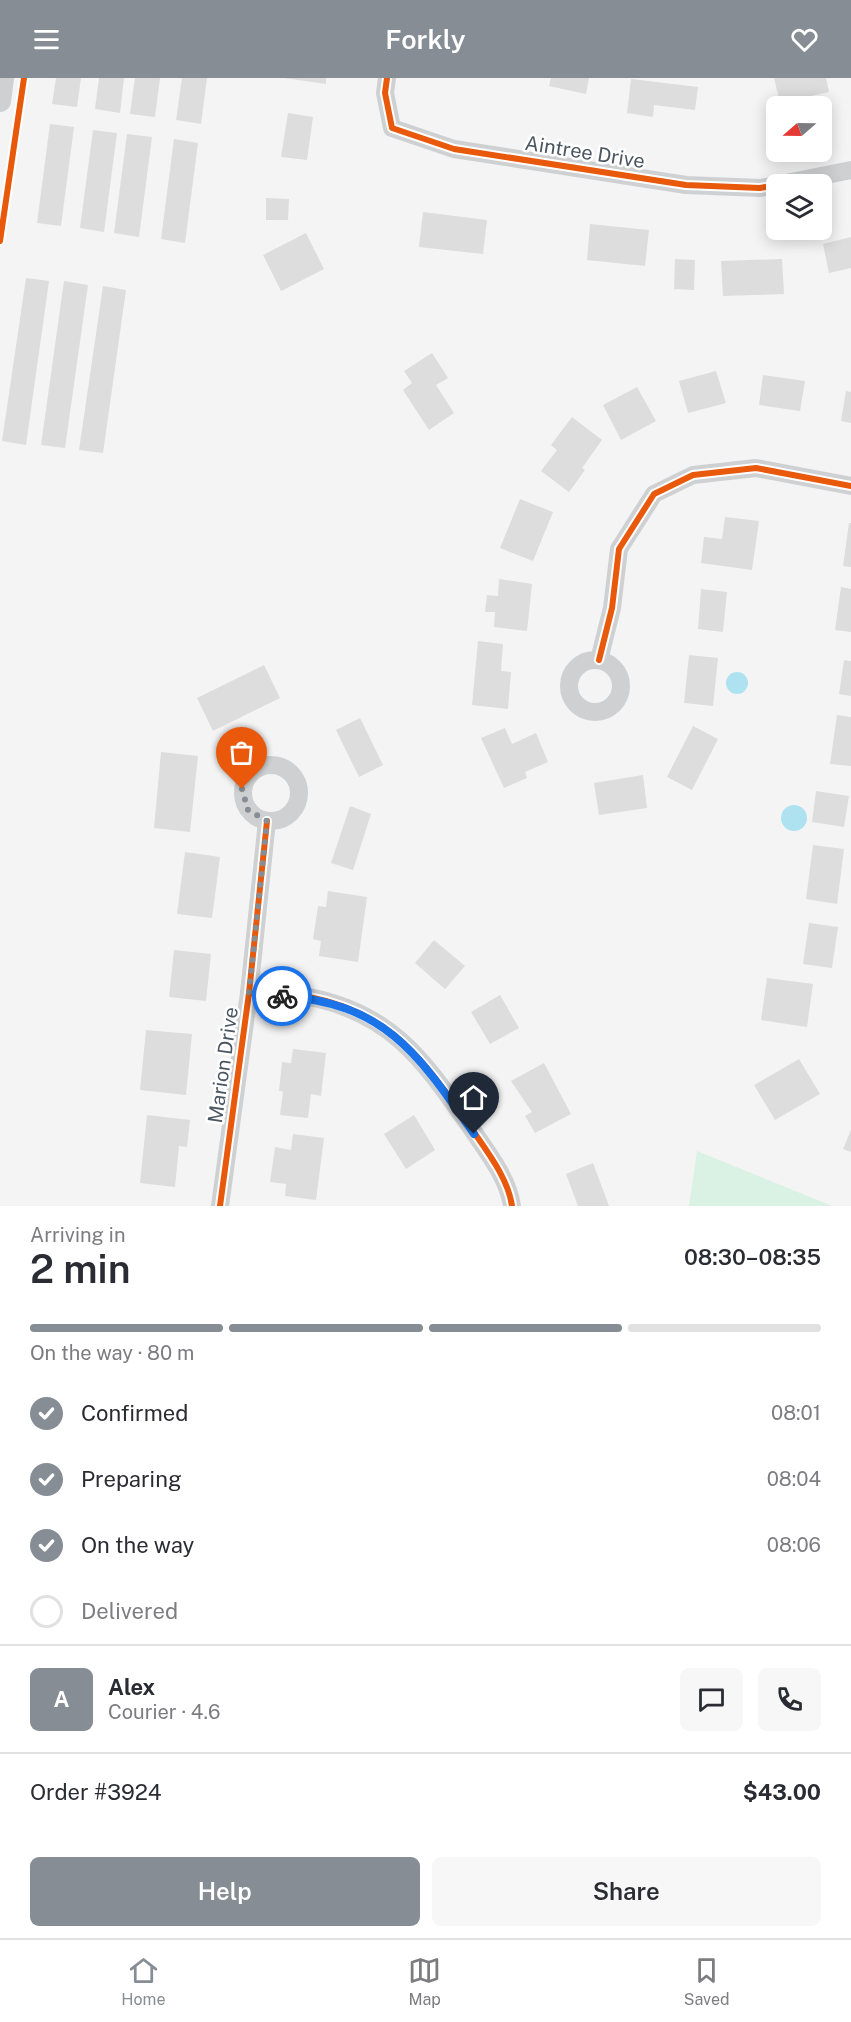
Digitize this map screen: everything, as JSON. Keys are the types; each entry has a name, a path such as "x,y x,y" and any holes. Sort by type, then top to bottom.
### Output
{"street":[{"path":"0,100 3,78"},
{"name":"Aintree Drive","path":"387,78 385,93 392,128 454,149 686,185 766,187"},
{"name":"Aintree Drive","path":"832,174 851,170"},
{"path":"598,660 612,608 619,549 654,494 693,475 756,468 851,486"},
{"name":"Marion Drive","path":"220,1206 249,993 267,821"},
{"path":"249,993 309,998 366,1015 394,1033 416,1054 441,1085 484,1148 505,1183 512,1206"}],"green space":[{"path":"697,1151 832,1206 689,1206"}],"water":[{"path":"733,672 741,672 748,679 748,687 741,694 733,694 726,687 726,679"},
{"path":"794,805 803,809 807,818 803,827 794,831 785,827 781,818 785,809"}],"building":[{"path":"56,78 81,78 77,107 52,104"},
{"path":"99,78 124,78 120,113 95,109"},
{"path":"135,78 160,78 155,117 130,114"},
{"path":"182,78 207,78 201,124 176,120"},
{"path":"284,78 326,78 326,84"},
{"path":"551,78 589,78 586,94 549,86"},
{"path":"774,78 826,78 829,92 811,96 778,96"},
{"path":"631,79 698,87 695,110 654,105 653,117 627,113"},
{"path":"288,113 313,117 307,160 281,157"},
{"path":"50,124 74,127 61,226 37,223"},
{"path":"93,130 117,133 104,232 80,228"},
{"path":"127,134 152,137 139,237 114,233"},
{"path":"174,139 198,143 185,243 161,239"},
{"path":"266,198 289,199 288,220 266,220"},
{"path":"423,212 487,220 483,254 419,247"},
{"path":"590,224 649,230 645,266 587,260"},
{"path":"306,233 324,269 281,291 263,255"},
{"path":"851,237 851,268 829,273 823,244"},
{"path":"675,259 695,260 694,290 674,289"},
{"path":"782,259 784,294 723,296 721,261"},
{"path":"26,278 49,281 26,445 2,441"},
{"path":"64,281 88,285 65,448 41,445"},
{"path":"103,286 126,290 103,453 79,450"},
{"path":"432,353 448,378 436,385 454,413 429,430 403,390 412,383 404,371"},
{"path":"716,371 726,403 688,413 679,381"},
{"path":"763,375 805,381 800,411 759,405"},
{"path":"637,387 656,421 621,440 603,405"},
{"path":"846,391 851,392 851,423 841,421"},
{"path":"572,417 602,440 582,468 585,470 569,492 541,471 557,450 551,445"},
{"path":"520,499 553,512 533,561 500,548"},
{"path":"725,517 759,521 752,570 701,563 704,537 722,539"},
{"path":"849,523 851,523 851,567 843,566"},
{"path":"499,579 532,584 527,631 494,627 495,612 485,612 487,595 498,596"},
{"path":"841,587 851,589 851,632 835,630"},
{"path":"701,589 727,592 723,632 698,629"},
{"path":"478,641 503,644 501,671 511,672 508,709 472,705"},
{"path":"689,655 718,658 713,706 684,703"},
{"path":"844,660 851,661 851,696 839,694"},
{"path":"264,665 280,698 213,731 197,698"},
{"path":"837,715 851,717 851,766 830,764"},
{"path":"360,718 383,765 359,777 336,730"},
{"path":"693,726 718,739 692,790 667,777"},
{"path":"505,728 512,744 536,733 548,762 525,772 527,778 504,788 481,738"},
{"path":"161,752 198,756 190,832 154,828"},
{"path":"643,775 647,808 599,815 594,783"},
{"path":"816,791 849,796 844,827 812,822"},
{"path":"350,806 371,814 353,870 331,863"},
{"path":"813,845 844,849 837,904 806,899"},
{"path":"185,852 220,857 212,918 177,914"},
{"path":"328,891 367,897 358,962 319,956 321,941 313,939 318,906 326,907"},
{"path":"809,923 838,927 832,968 803,964"},
{"path":"434,940 465,966 445,989 415,963"},
{"path":"174,950 211,954 206,1001 169,997"},
{"path":"767,978 813,984 807,1027 761,1020"},
{"path":"500,995 519,1028 490,1044 471,1012"},
{"path":"146,1030 192,1034 186,1095 140,1090"},
{"path":"293,1049 326,1053 321,1096 311,1094 308,1118 280,1115 283,1091 279,1091 282,1062 291,1063"},
{"path":"799,1059 820,1094 775,1120 754,1085"},
{"path":"544,1063 571,1114 535,1133 525,1116 532,1112 511,1081"},
{"path":"147,1115 190,1120 187,1147 179,1146 175,1187 140,1183"},
{"path":"414,1115 435,1150 406,1169 384,1134"},
{"path":"851,1130 851,1152 843,1149"},
{"path":"293,1134 324,1138 316,1200 285,1196 286,1184 270,1182 275,1147 291,1150"},
{"path":"593,1163 609,1206 578,1206 566,1174"}],"cycle path":[{"path":"0,241 24,78"},
{"path":"387,78 385,93 392,128 454,149 686,185 766,187"},
{"path":"599,660 612,608 619,549 654,494 693,475 756,468 851,486"},
{"path":"220,1206 249,993 267,821"},
{"path":"249,993 302,996 338,1004 363,1015 403,1043 437,1080 489,1154 506,1184 512,1206"}],"way so far":[{"path":"242,789 243,800 248,810 256,818 267,821 249,993 282,996"}],"route":[{"path":"282,996 309,998 366,1015 394,1033 416,1054 441,1085 474,1134"}]}
